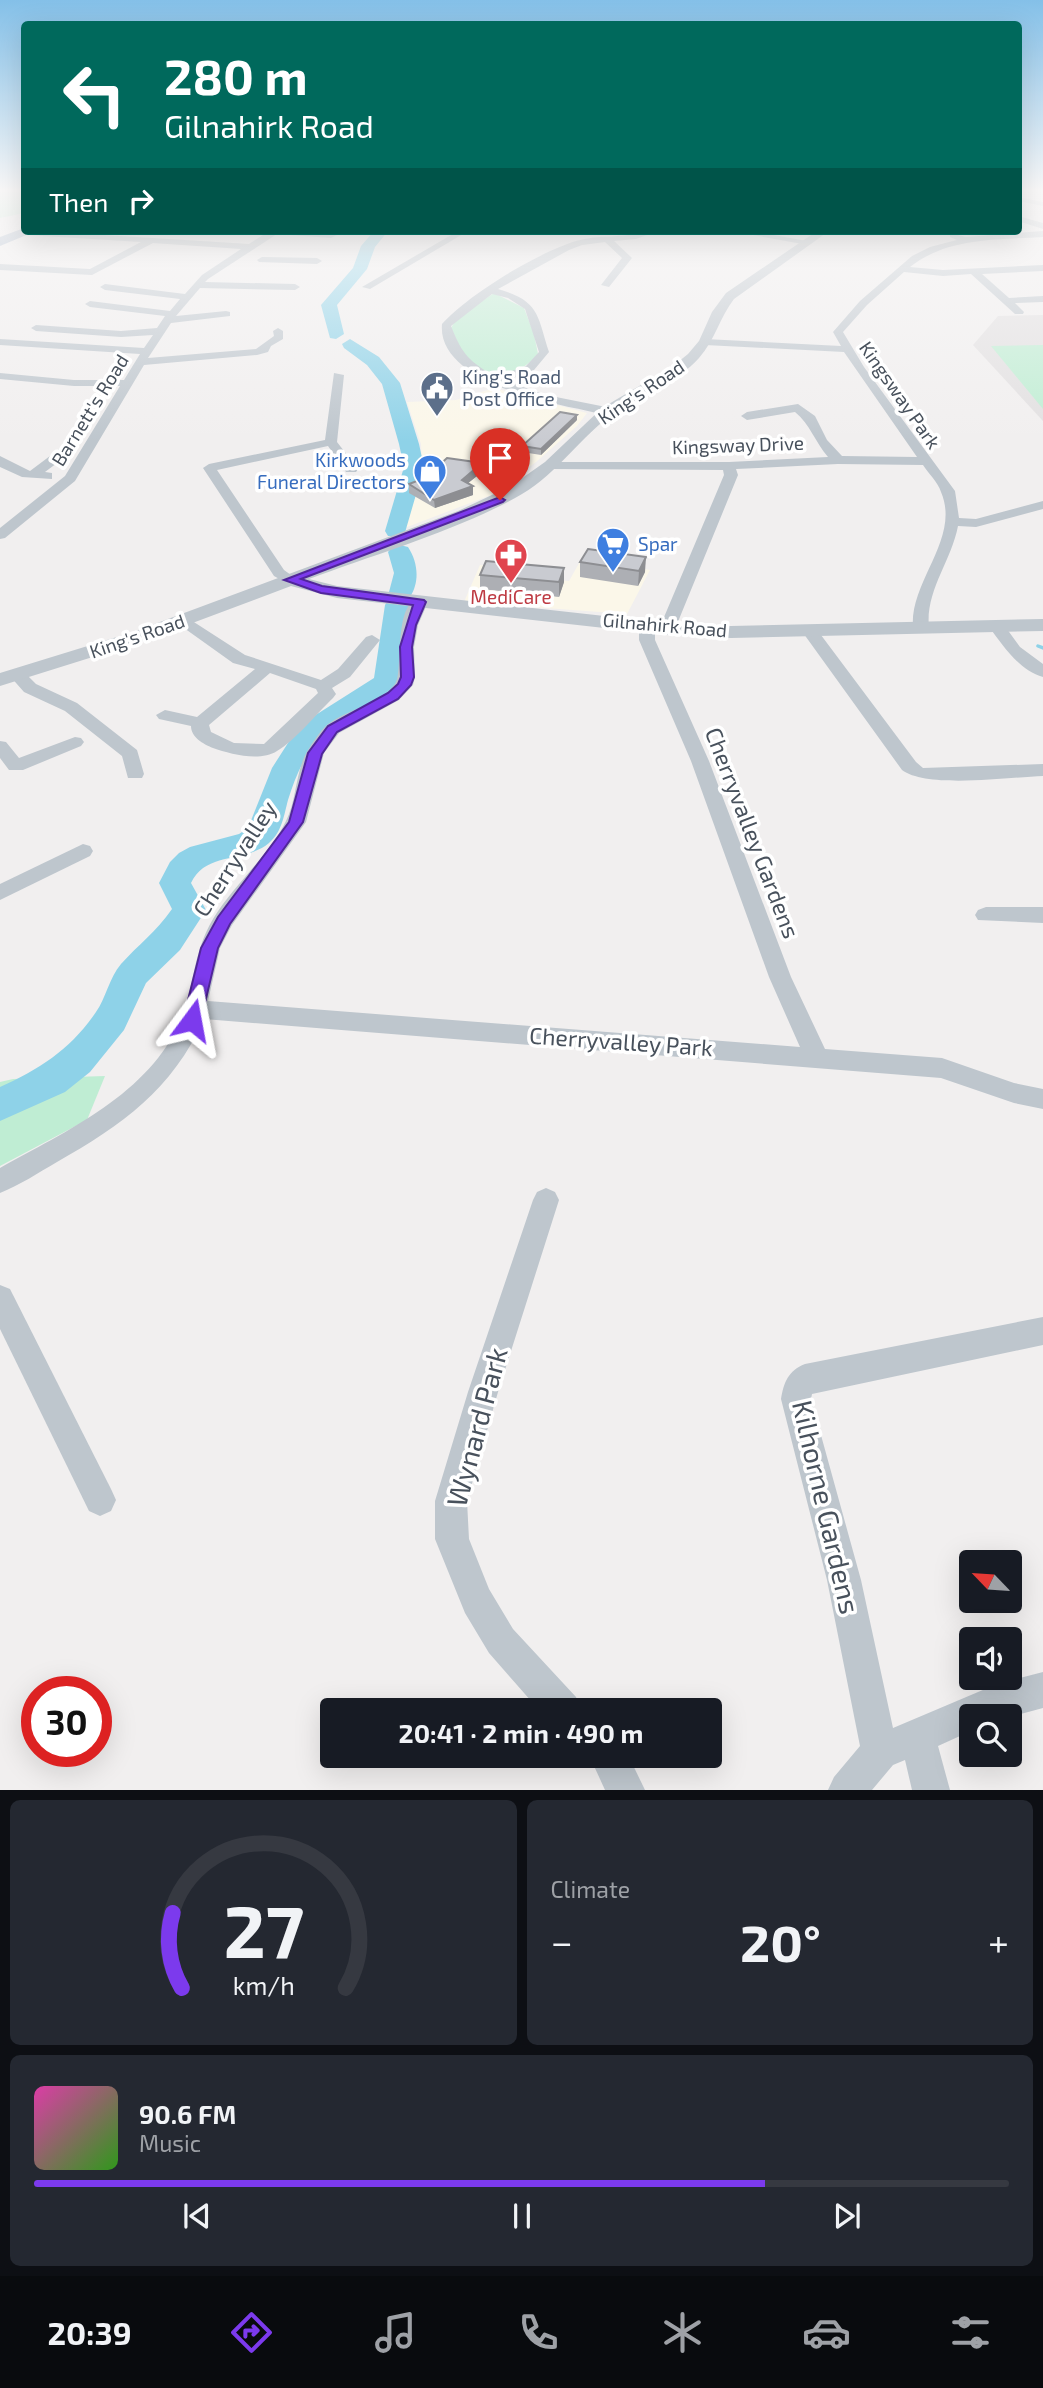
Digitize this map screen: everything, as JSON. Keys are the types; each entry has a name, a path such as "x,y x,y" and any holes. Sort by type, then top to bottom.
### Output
{"street":[{"name":"Barnett's Road","path":"0,535 70,478 160,331 209,275"},
{"path":"367,287 389,275"},
{"path":"518,275 450,320 446,326 465,363 495,381 544,398 607,411"},
{"path":"606,285 614,275"},
{"name":"King's Road","path":"9,677 183,620 500,500 530,483 551,466 607,411 678,369 705,342 718,312 730,296 761,275"},
{"name":"Kingsway Park","path":"896,275 840,326 839,339 948,491 953,505 954,522"},
{"path":"977,275 1019,312"},
{"path":"78,310 90,304 117,281"},
{"path":"197,285 240,290 295,287"},
{"path":"493,291 511,296 530,308 544,352 539,362 528,369 495,381"},
{"path":"101,292 186,298"},
{"path":"1006,301 1043,299"},
{"path":"90,304 170,317 227,308"},
{"path":"49,329 65,319"},
{"path":"36,328 121,334 137,328 160,331"},
{"path":"0,342 144,356 163,362 199,350 257,352 264,350 267,344 279,337 274,332 293,328"},
{"path":"705,342 846,349"},
{"path":"338,375 331,442 351,469"},
{"path":"0,376 74,383 126,383"},
{"path":"747,416 798,408 811,419 821,441 838,460"},
{"path":"33,475 71,449 86,426 88,416"},
{"path":"290,580 279,573 209,468 331,442"},
{"path":"0,460 11,470 70,478"},
{"name":"Kingsway Drive","path":"551,466 729,466 838,460 926,461"},
{"path":"657,628 732,474 729,466"},
{"path":"921,628 919,621 925,598 954,522 976,523 1043,505"},
{"name":"Gilnahirk Road","path":"290,580 321,589 420,602 657,628 808,630 1043,625"},
{"path":"269,588 321,589"},
{"name":"Cherryvalley","path":"0,1181 73,1141 128,1104 166,1065 192,1020 209,948 223,921 296,822 315,753 333,729 393,696 404,685 407,677 406,647 410,625 420,602"},
{"path":"183,620 239,659 267,667 323,686 327,694 270,748 262,752 241,750 204,737 199,730 201,723 267,667"},
{"name":"Cherryvalley Gardens","path":"657,628 647,640 700,761 780,978 816,1056"},
{"path":"998,628 1014,650 1043,673"},
{"path":"808,630 916,772 940,775 1043,770"},
{"path":"323,686 344,673 372,640"},
{"path":"9,677 71,707 131,754 135,774"},
{"path":"165,715 201,723"},
{"path":"0,746 16,766 75,742"},
{"path":"0,893 83,851"},
{"path":"986,915 1043,915"},
{"name":"Cherryvalley Park","path":"194,1009 942,1068 1014,1093 1043,1099"},
{"name":"Wynard Park","path":"547,1200 483,1392 451,1501 452,1539 477,1601 501,1642 552,1698"},
{"path":"0,1298 100,1500"},
{"name":"Kilhorne Gardens","path":"880,1752 844,1580 796,1399 798,1387 805,1379 1043,1331"},
{"path":"847,1790 880,1752 997,1702 1043,1690"},
{"path":"917,1736 931,1790"},
{"path":"614,1768 626,1790"}],"shaded area":[{"path":"1043,315 1043,421 973,345 998,316"},
{"path":"494,388 587,413 577,426 536,462 491,495 402,529 399,527 405,504 422,467 421,444 407,402 456,400"},
{"path":"582,558 650,570 627,614 464,602 480,565 498,567 529,577 569,581"}],"green space":[{"path":"494,293 524,308 538,354 522,368 502,374 483,372 474,366 464,355 451,328 457,318"},
{"path":"1043,345 1043,409 991,346"},
{"path":"105,1076 87,1120 0,1166 0,1082 13,1079"}],"building":[{"path":"560,412 577,415 541,449 522,446"},
{"path":"447,458 482,463 462,480 473,486 434,500 409,484 425,478"},
{"path":"588,549 646,557 639,571 580,562"},
{"path":"486,561 564,568 559,582 480,575"}],"waterway":[{"path":"336,334 329,305 355,275"},
{"path":"350,344 373,361 391,383 409,444 414,467 396,531"},
{"path":"400,552 406,573 401,592"},
{"path":"0,1105 51,1081 76,1061 111,1020 132,975 168,941 189,910 175,883 181,869 202,854 239,845 259,835 267,823 283,776 305,738 324,722 382,686 387,679 390,665 397,605"},
{"path":"1038,646 1043,648"}],"place":[{"name":"King's Road Post Office","path":"437,418"},
{"name":"Kirkwoods Funeral Directors","path":"430,501"},
{"name":"Spar","path":"613,574"},
{"name":"MediCare","path":"511,585"}],"route":[{"path":"192,1020 209,948 223,921 296,822 315,753 333,729 393,696 404,685 407,677 406,647 410,625 420,602 337,592 290,580 500,500"}]}
